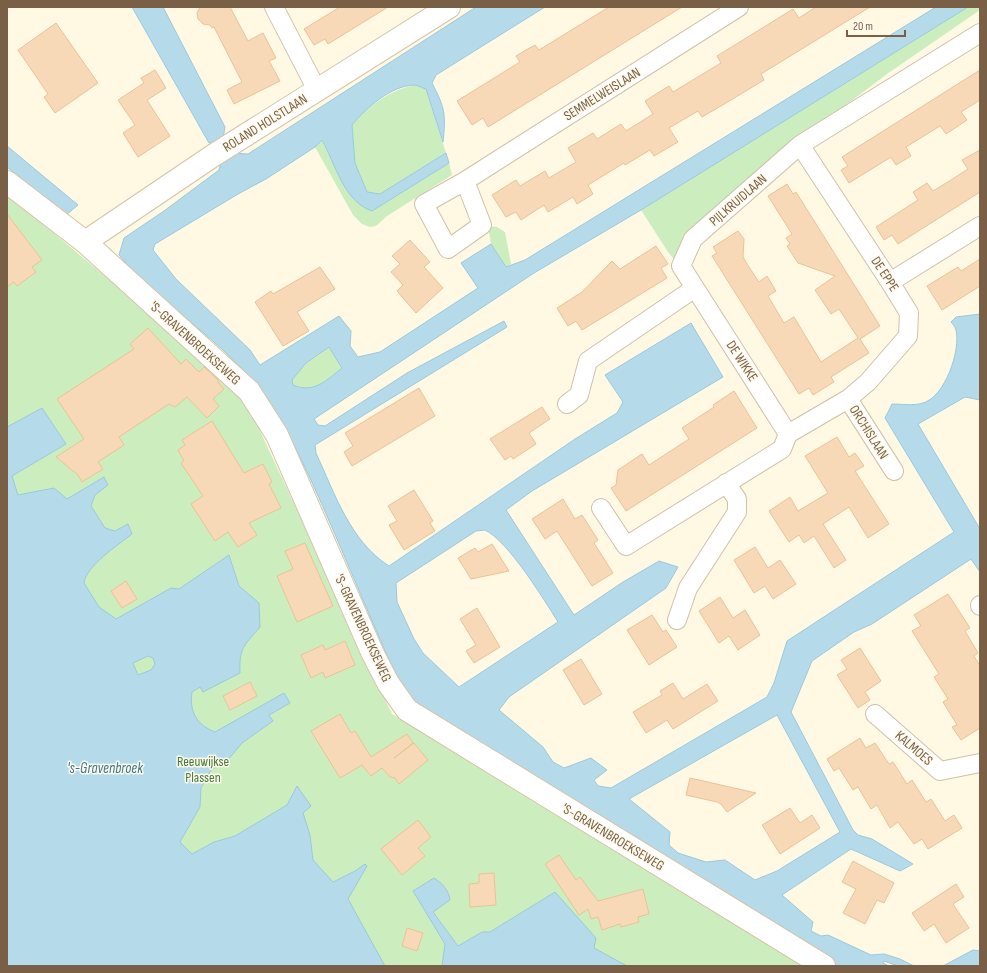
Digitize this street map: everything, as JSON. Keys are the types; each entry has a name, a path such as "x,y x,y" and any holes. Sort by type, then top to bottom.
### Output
{"street":[{"path":"274,7 317,90"},
{"name":"ROLAND HOLSTLAAN","path":"85,242 222,150 449,7"},
{"name":"SEMMELWEISLAAN","path":"465,181 739,7"},
{"name":"PIJLKRUIDLAAN","path":"695,288 681,266 693,239 800,145 980,33"},
{"name":"DE EPPE","path":"800,145 909,313 908,336 868,382 848,399"},
{"name":"'S-GRAVENBROEKSEWEG","path":"7,182 85,242 248,391 278,435 372,652 388,683 407,710 821,964"},
{"path":"890,282 980,226"},
{"path":"567,404 579,395 588,361 695,288"},
{"name":"DE WIKKE","path":"695,288 788,434"},
{"name":"ORCHISLAAN","path":"788,434 848,399 894,471"},
{"path":"601,508 626,546 782,449 788,434"},
{"path":"677,620 688,588 737,512 737,499 726,483"},
{"name":"KALMOES","path":"875,714 940,770 980,763"}],"green space":[{"path":"968,7 980,7 980,10 887,74 805,136 715,210 683,270 668,252 641,210"},
{"path":"416,85 426,89 446,153 380,194 367,192 355,163 352,125 381,99 406,87"},
{"path":"322,140 343,181 372,211 449,163 452,175 387,216 376,226 370,227 362,224 353,215 315,147"},
{"name":"Reeuwijkse Plassen","path":"7,194 241,390 392,714 809,966 7,966"},
{"path":"488,226 497,227 505,232 511,264 506,267 491,244"},
{"path":"329,347 342,368 320,385 308,388 293,385 292,380 306,363"}],"water":[{"path":"132,7 163,7 225,127 223,139 231,153 248,154 476,7 545,7 436,75 432,83 444,111 443,142 426,89 416,85 405,86 388,93 365,111 352,125 355,163 367,192 380,194 446,153 449,163 372,211 362,206 347,191 322,140 315,147 266,179 238,194 155,244 153,250 176,279 250,350 260,365 339,316 351,331 350,346 358,357 380,352 478,288 461,263 491,244 506,267 525,260 936,7 968,7 641,210 534,273 314,419 318,425 325,426 407,373 504,321 507,327 315,445 316,453 345,516 364,544 375,556 389,566 575,439 617,413 623,402 605,375 691,323 723,377 532,491 506,510 574,615 623,582 659,561 678,567 666,588 509,697 499,710 543,747 553,762 564,768 591,758 607,770 594,780 598,786 611,788 767,697 774,683 787,641 954,532 885,418 892,404 912,405 923,403 931,399 938,392 950,372 954,360 957,339 956,330 951,322 956,317 980,314 980,400 965,397 918,424 980,529 980,572 971,559 872,624 854,632 812,661 791,712 853,830 858,835 872,839 913,864 900,871 851,849 782,895 813,922 811,931 821,936 828,935 871,955 884,954 900,959 914,966 898,966 884,961 883,963 889,966 819,966 813,946 805,941 801,942 424,713 404,693 310,478 293,443 273,409 262,393 229,356 154,290 119,255 124,238 164,211 219,170 222,159 214,144 209,143","holes":["329,347 342,368 325,381 314,387 307,388 293,385 292,380 306,363","485,530 494,536 504,546 544,599 558,622 459,687 423,653 414,639 397,602 396,583 476,531","777,715 840,832 777,871 755,880 725,860 706,862 678,853 669,845 670,832 629,799"]},
{"path":"7,146 78,205 66,215 7,167"},
{"name":"'s-Gravenbroek","path":"42,408 66,444 12,476 18,495 54,488 67,499 104,477 108,485 95,495 91,506 105,528 115,531 128,524 132,534 96,563 86,576 84,583 99,607 116,619 171,588 179,589 229,555 239,586 259,603 260,627 244,647 240,658 240,673 203,692 200,687 192,692 191,699 193,712 203,726 215,732 284,693 290,703 269,715 273,721 242,743 227,761 211,770 201,788 200,807 180,842 192,854 214,842 235,836 287,805 297,786 311,806 303,813 310,835 313,860 333,882 365,864 367,866 348,899 385,966 7,966 7,427","holes":["148,656 153,658 155,664 151,670 138,675 133,663"]},
{"path":"434,878 445,887 450,900 433,912 458,946 482,932 490,932 555,892 596,938 594,948 627,966 442,966 445,944 413,891"},
{"path":"973,950 980,951 980,966 943,966"}],"building":[{"path":"200,7 230,7 248,41 263,33 276,58 269,61 280,81 234,104 227,90 242,82 214,27 212,28 210,25 203,24 198,19 197,13"},
{"path":"340,7 388,7 328,44 325,39 314,45 304,29"},
{"path":"609,7 682,7 488,127 483,118 472,125 457,101 520,62 516,56 535,45 539,50"},
{"path":"816,7 870,7 761,74 764,80 726,103 702,117 698,111 669,128 678,142 654,156 650,150 625,165 624,163 588,185 593,194 577,204 573,197 548,212 544,205 521,220 516,212 506,217 492,195 516,180 520,186 545,171 549,178 576,162 568,148 593,133 597,139 621,124 626,131 653,114 645,101 669,86 673,92 721,63 717,56 793,9 799,18"},
{"path":"56,23 98,83 55,113 44,97 48,94 18,50"},
{"path":"155,70 166,88 147,100 170,136 138,157 123,133 135,125 118,100 144,83 141,78"},
{"path":"980,70 980,100 961,112 967,120 946,134 940,126 906,147 911,156 896,165 891,157 849,183 841,170 848,166 842,157"},
{"path":"980,150 980,192 898,244 892,235 884,240 876,227 918,200 913,192 927,183 933,191 951,180 968,169 962,160"},
{"path":"787,184 793,194 796,192 880,326 860,339 869,353 831,377 834,382 813,395 809,388 799,394 712,256 717,253 713,247 738,231 744,239 743,257 747,264 759,282 767,276 776,291 768,296 784,323 794,317 821,362 858,338 839,309 831,314 815,290 835,276 798,263 787,246 790,244 786,238 792,234 768,196"},
{"path":"7,214 42,260 32,267 36,272 17,286 14,282 7,287"},
{"path":"410,240 430,262 424,267 443,288 416,313 397,291 403,285 391,272 400,264 392,256"},
{"path":"656,246 668,264 661,268 667,278 582,330 576,321 568,326 557,308 582,292 612,261 620,269"},
{"path":"980,259 980,286 942,310 927,286 958,267 961,271"},
{"path":"320,267 335,289 297,312 309,331 283,346 255,302 271,291 273,294"},
{"path":"148,328 181,364 186,359 199,372 204,367 218,380 224,389 213,399 219,406 207,418 187,397 175,407 169,404 119,437 124,445 98,462 103,469 82,482 78,475 56,457 84,439 57,399 134,349 130,344"},
{"path":"419,388 435,416 352,466 344,452 353,446 345,433"},
{"path":"734,391 757,428 626,511 611,488 616,485 618,470 642,454 649,465 689,439 682,428 714,407 713,405"},
{"path":"542,407 550,419 529,433 536,444 513,459 511,456 505,460 490,439"},
{"path":"212,421 244,473 263,464 272,482 269,484 281,508 249,523 257,535 238,547 228,532 215,541 191,504 203,496 181,463 184,461 178,450 185,445 182,440"},
{"path":"837,437 849,457 855,453 864,466 855,471 889,524 868,538 849,507 823,524 846,560 834,568 814,536 804,543 799,535 789,542 769,511 790,497 798,511 828,493 805,456"},
{"path":"414,490 433,521 430,523 435,531 404,550 389,525 397,521 388,506"},
{"path":"563,499 575,519 582,515 598,540 594,543 613,573 592,586 557,531 545,539 532,519"},
{"path":"305,543 333,606 297,622 277,576 293,569 285,551"},
{"path":"492,544 509,571 471,579 458,558 475,548 478,552"},
{"path":"755,547 768,568 780,560 796,584 773,599 765,586 754,593 734,560"},
{"path":"126,581 137,599 122,608 111,591"},
{"path":"948,594 970,628 965,631 978,653 974,656 980,666 980,728 961,740 952,727 957,725 943,702 948,699 934,677 939,674 912,631 921,626 914,615"},
{"path":"720,597 733,618 745,610 760,635 738,650 729,636 719,643 699,611"},
{"path":"477,608 500,647 474,663 466,651 476,645 460,619"},
{"path":"652,615 663,632 666,630 677,647 649,665 627,630"},
{"path":"345,641 355,665 325,678 323,672 311,678 301,655 323,645 325,650"},
{"path":"860,648 881,681 865,692 870,700 858,708 837,675 847,669 841,660"},
{"path":"581,659 602,694 584,705 563,670"},
{"path":"250,682 257,696 230,710 223,696"},
{"path":"673,683 683,699 707,684 718,701 673,729 667,720 646,733 633,712 662,695 660,691"},
{"path":"340,714 351,733 355,731 371,757 407,734 413,743 394,758 414,743 428,760 399,784 395,778 390,777 382,768 371,776 362,765 340,778 311,731"},
{"path":"860,738 866,748 875,743 889,764 893,762 907,784 912,780 926,802 931,799 945,821 954,815 962,828 928,849 922,839 914,844 898,822 890,828 877,805 871,809 858,787 853,790 839,768 834,771 827,759"},
{"path":"690,778 756,793 727,812 721,804 717,802 686,795"},
{"path":"790,808 800,823 812,815 820,828 780,854 762,825"},
{"path":"418,820 431,837 418,848 425,856 402,875 381,849"},
{"path":"559,855 576,880 580,877 598,901 643,889 649,914 638,917 639,922 621,927 620,924 602,930 598,917 591,919 588,909 579,915 545,864"},
{"path":"853,861 894,883 884,903 877,900 865,924 843,913 856,889 842,882"},
{"path":"494,873 496,905 470,907 469,884 479,883 479,874"},
{"path":"956,884 964,897 953,904 969,928 946,943 934,924 924,931 912,913"},
{"path":"407,928 423,933 417,951 402,946"}]}
